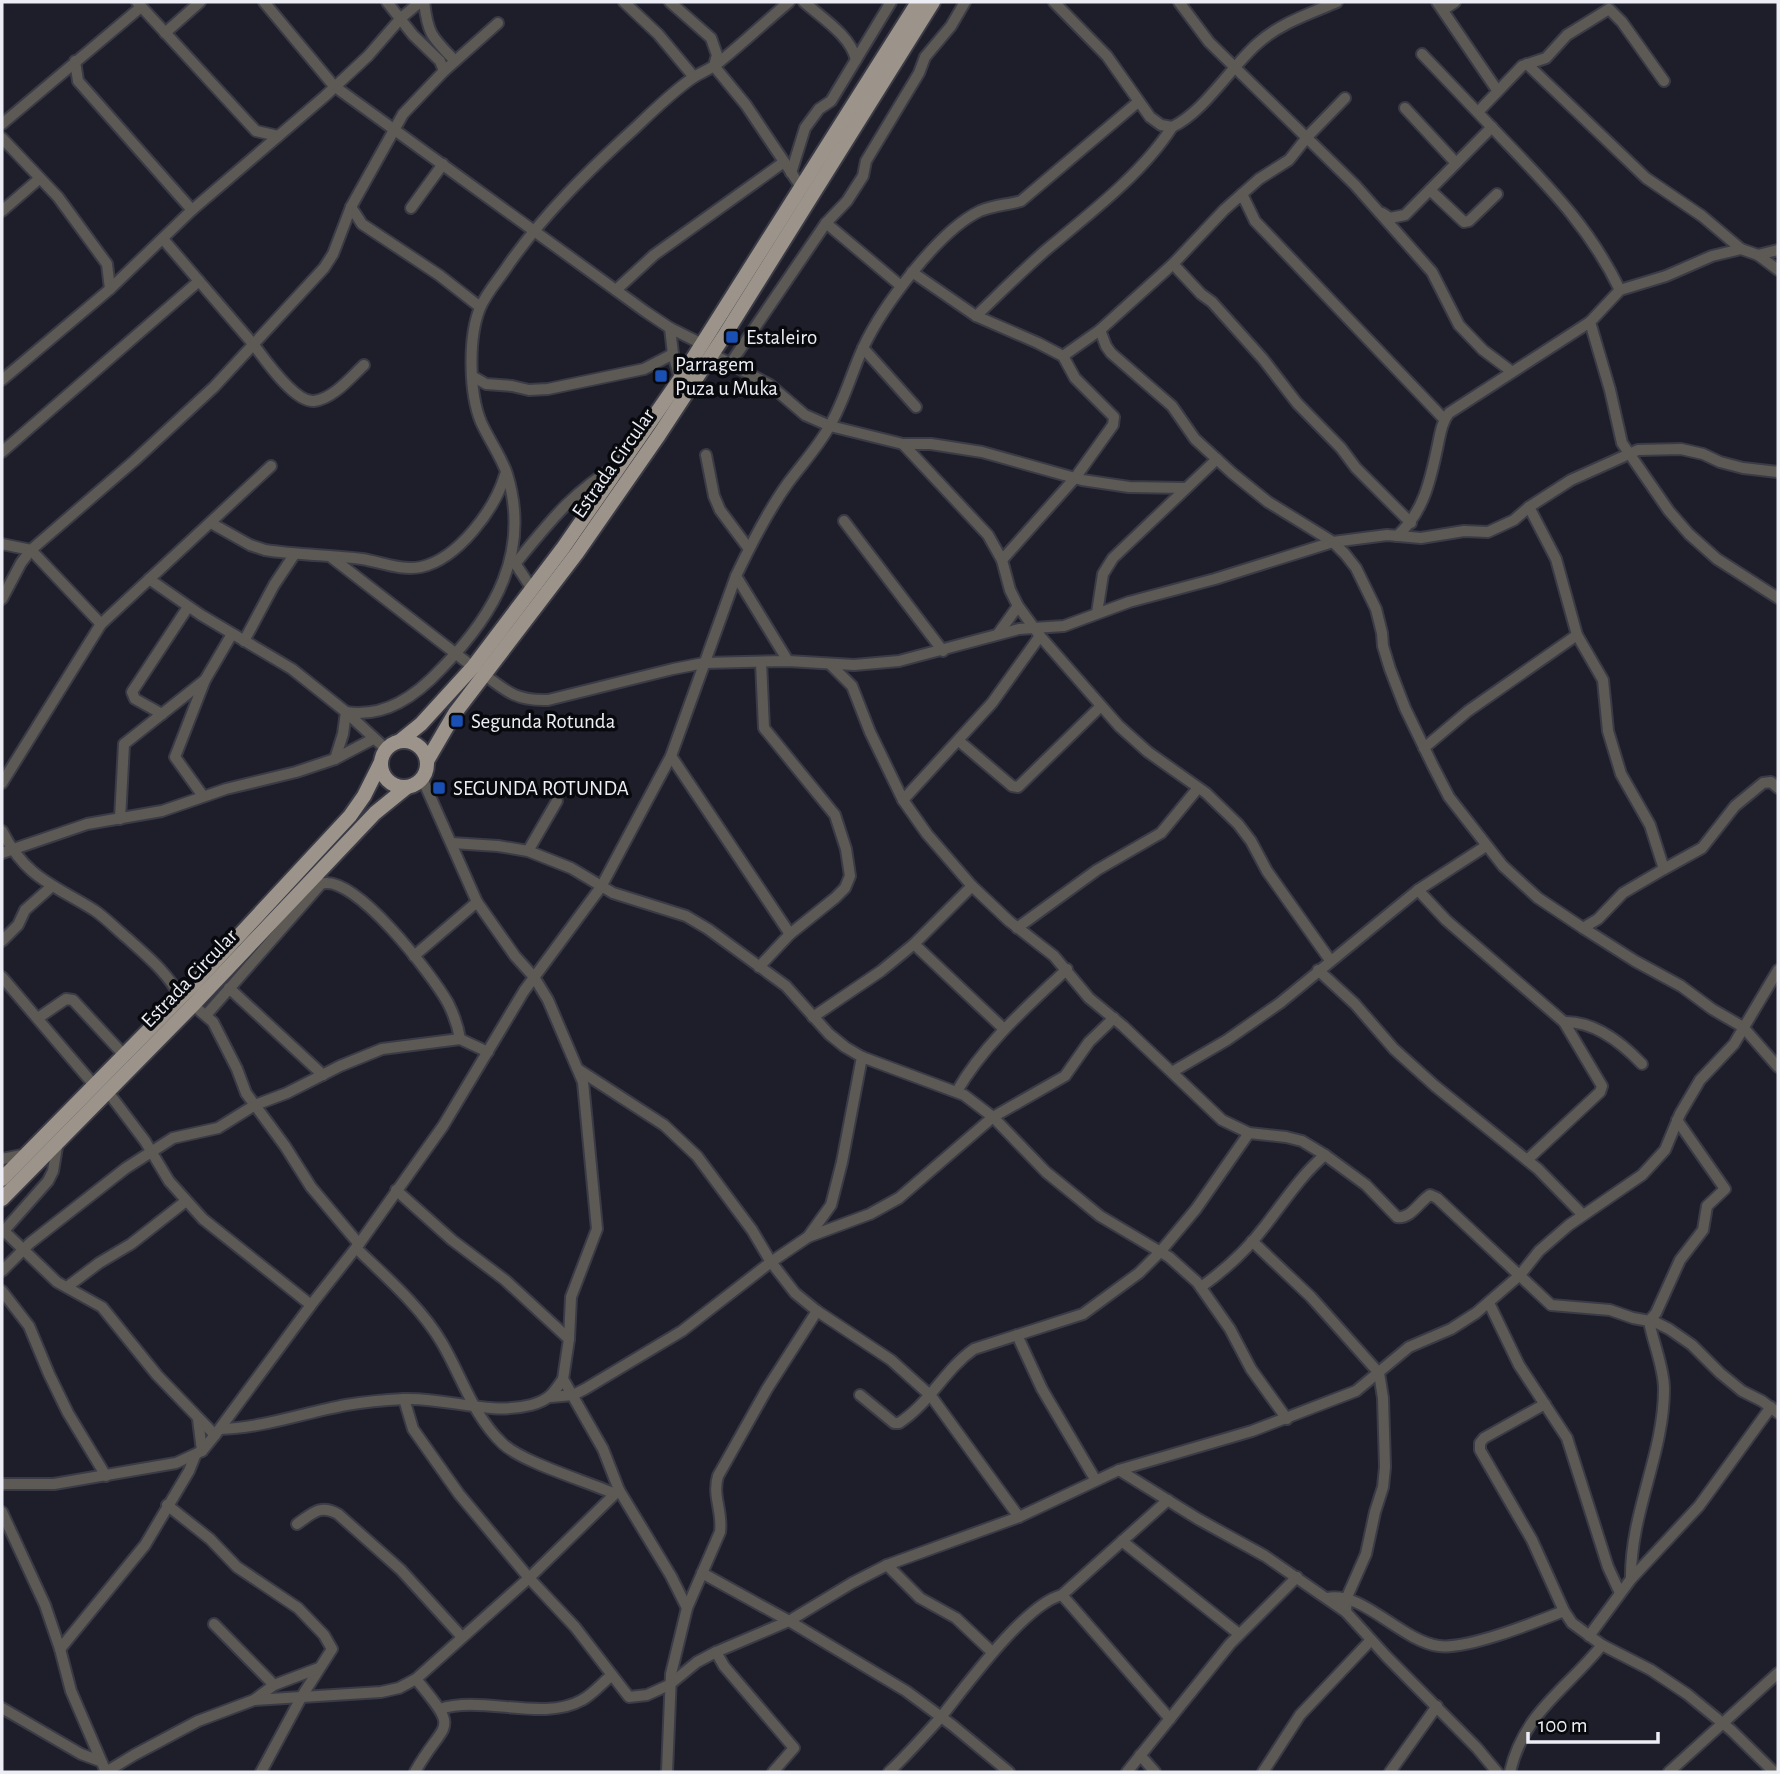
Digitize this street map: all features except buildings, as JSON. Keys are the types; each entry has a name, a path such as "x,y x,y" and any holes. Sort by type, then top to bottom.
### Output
{"main road":[{"name":"Estrada Circular","path":"400,741 479,671 577,553 933,2"},
{"name":"Estrada Circular","path":"427,761 479,671 532,589 680,379 707,349 801,187 916,3"},
{"path":"400,741 418,746 427,761 422,778 407,787 391,784 380,764 386,749 400,741"},
{"name":"Estrada Circular","path":"2,1180 124,1055 187,1001 194,984 350,816 364,796 380,764"},
{"name":"Estrada Circular","path":"2,1199 108,1092 187,1001 375,813 407,787"}],"street":[{"path":"165,33 200,2"},
{"path":"264,2 334,86 670,328 770,385 805,415 830,426 903,444 942,445 982,452 1074,478 1129,486 1185,488"},
{"path":"387,2 413,35 440,61 444,71"},
{"path":"2,380 110,289 192,210 324,97 368,57 401,18 422,2 430,35 455,61"},
{"path":"670,2 711,38 718,55 714,66"},
{"path":"532,589 513,561 514,503 506,472 481,420 473,395 474,336 480,307 532,231 611,150 694,77 714,66 789,2"},
{"path":"804,2 830,23 858,52"},
{"path":"791,173 805,128 819,109 831,101 858,52 891,2"},
{"path":"730,364 826,223 847,201 863,176 866,161 919,73 925,57 951,26 965,2"},
{"path":"1054,2 1107,56 1150,117 1161,125 1172,127"},
{"path":"1180,2 1209,42 1308,136 1379,212 1432,272 1460,325 1483,350 1511,372"},
{"path":"976,316 1097,208 1163,141 1172,127 1189,116 1259,42 1292,20 1338,2"},
{"path":"1455,2 1440,6 1497,90"},
{"path":"627,3 658,34 694,77"},
{"path":"2,124 139,4 256,131 278,136"},
{"path":"1478,112 1497,90 1527,64 1546,58 1567,35 1609,9 1622,22 1664,81"},
{"path":"2,599 31,550 174,424 254,345 324,268 333,254 351,206 403,114 444,71 498,23"},
{"path":"1422,54 1554,192 1582,225 1620,290"},
{"path":"75,61 78,81 192,210"},
{"path":"1527,64 1646,178 1702,216 1741,248 1758,255 1778,270"},
{"path":"714,66 746,105 801,187"},
{"path":"57,77 78,81"},
{"path":"1063,356 1100,330 1173,264 1224,209 1267,173 1289,160 1345,98"},
{"path":"60,1649 145,1545 198,1453 218,1432 358,1246 443,1126 534,977 601,887 671,755 736,576 749,549 787,485 830,426 863,348 882,313 912,272 956,227 978,212 1000,204 1021,201 1138,102"},
{"path":"1405,108 1456,163"},
{"path":"1379,212 1390,218 1405,215 1492,127"},
{"path":"256,131 257,155"},
{"path":"2,138 58,197 107,264 110,289"},
{"path":"616,290 664,247 784,162"},
{"path":"411,208 443,164"},
{"path":"2,211 39,179"},
{"path":"1430,190 1464,222 1469,221 1497,194"},
{"path":"1242,194 1255,220 1344,317 1444,419"},
{"path":"351,206 362,223 439,275 480,307"},
{"path":"1224,209 1237,210 1255,220"},
{"path":"342,228 362,223"},
{"path":"826,223 901,286"},
{"path":"163,239 286,384 311,401 317,401 335,391 364,365"},
{"path":"1397,536 1411,523 1419,510 1444,419 1449,413 1590,322 1620,290 1741,248"},
{"path":"1758,255 1778,250"},
{"path":"107,264 132,268"},
{"path":"1173,264 1264,359 1297,403 1341,448 1356,468 1411,523"},
{"path":"912,272 976,316 1063,356 1075,378 1114,417 1113,425 1074,478 1002,560"},
{"path":"2,452 199,281"},
{"path":"1590,322 1611,390 1622,443 1669,511 1689,534 1717,559 1778,598"},
{"path":"670,328 680,379"},
{"path":"1100,330 1111,353 1172,406 1195,439 1268,502 1333,542 1356,568 1376,609 1390,669 1405,708 1449,797 1516,880 1583,928 1681,986 1743,1027 1778,1067"},
{"path":"863,348 916,407"},
{"path":"472,376 486,384 529,390 548,389 644,369 673,354"},
{"path":"903,444 988,535 1002,560 1010,590 1018,606 1038,632 1119,726 1148,752 1198,788 1238,824 1251,841 1267,871 1330,960"},
{"path":"331,557 509,694 528,701 548,700 704,663 788,661 854,665 899,661 1019,628 1038,632 1064,625 1333,542 1397,536 1420,538 1464,531 1488,532 1514,520 1571,480 1629,453 1665,448 1681,449 1743,468 1778,472"},
{"path":"706,455 714,496 720,510 749,549"},
{"path":"1097,613 1103,574 1113,558 1217,459"},
{"path":"346,712 363,715 379,712 404,701 435,676 476,630 495,602 513,561 578,491 623,461"},
{"path":"2,783 101,624 271,466"},
{"path":"211,523 250,545 265,550 420,567 441,558 464,542 500,492 506,472"},
{"path":"1529,507 1556,559 1577,635 1603,680 1608,732 1621,774 1650,825 1664,869"},
{"path":"844,521 943,651"},
{"path":"2,544 31,550 101,624"},
{"path":"244,641 274,585 295,555"},
{"path":"736,576 788,661"},
{"path":"149,579 188,607 292,669 346,712 386,749"},
{"path":"998,634 1018,606"},
{"path":"162,714 135,699 132,692 188,607"},
{"path":"903,800 992,703 1038,632"},
{"path":"203,796 176,757 205,680 232,634"},
{"path":"1424,748 1489,696 1577,635"},
{"path":"759,967 790,933 835,898 849,881 850,867 835,815 764,728 761,662"},
{"path":"831,665 852,686 894,785 927,834 972,886 1017,928 1068,969 1089,998 1114,1018 1222,1120 1249,1133 1302,1141 1366,1185 1397,1217 1408,1215 1430,1195 1437,1198 1551,1305 1610,1310 1669,1329 1692,1345 1742,1391 1774,1410 1699,1506 1631,1579 1589,1636"},
{"path":"852,686 854,665"},
{"path":"120,819 124,744 205,680"},
{"path":"959,741 1012,786 1018,787 1101,706"},
{"path":"335,759 346,712"},
{"path":"7,852 87,824 163,811 203,796 335,759 373,738"},
{"path":"671,755 790,933"},
{"path":"422,778 477,902 515,956 534,977 548,1000 583,1082 597,1229 571,1297 563,1379 551,1397"},
{"path":"1583,928 1598,919 1623,893 1702,848 1735,806 1763,783 1771,782 1778,788"},
{"path":"894,785 914,786"},
{"path":"1017,928 1097,870 1161,833 1198,788"},
{"path":"528,851 557,802"},
{"path":"2,831 7,852 51,887 109,921 171,979 187,1001 206,1014 237,1069 246,1093 321,1200 358,1246 429,1323 474,1407 504,1445 552,1468 617,1492"},
{"path":"452,843 528,851 561,863 613,893 686,916 786,986 837,1041 862,1057 957,1091 993,1117 1046,1172 1100,1216 1180,1266 1201,1287 1230,1329 1251,1369 1287,1419"},
{"path":"1171,1072 1227,1040 1280,1003 1418,890 1486,846"},
{"path":"206,1014 325,882 337,884 374,910 414,956 448,1004 457,1023 460,1039"},
{"path":"813,1017 881,971 914,944 972,886"},
{"path":"2,941 18,925 25,909 51,887"},
{"path":"1418,890 1446,920 1564,1022 1602,1086 1600,1091 1527,1160"},
{"path":"414,956 477,902"},
{"path":"914,944 1004,1029"},
{"path":"957,1091 972,1064 1004,1029 1068,969"},
{"path":"1318,970 1355,1004 1394,1049 1435,1086 1527,1160 1583,1214"},
{"path":"404,1399 413,1429 432,1458 529,1578 567,1618 629,1697 648,1695 669,1685 697,1662 789,1621 887,1565 1019,1517 1119,1470 1183,1453 1287,1419 1356,1391 1409,1347 1451,1329 1489,1303 1520,1275 1539,1251 1583,1214 1626,1187 1651,1166 1672,1137 1677,1119 1700,1080 1734,1044 1778,970"},
{"path":"2,977 94,1085"},
{"path":"171,979 194,984"},
{"path":"229,988 323,1075"},
{"path":"38,1018 66,999 72,1000 124,1055"},
{"path":"58,1141 53,1171 48,1181 3,1232 57,1282 102,1307 157,1375 198,1419 218,1432 267,1424 348,1405 404,1399 474,1407 513,1408 551,1397 573,1395 682,1331 808,1237 870,1214 899,1198 993,1117 1065,1076 1089,1042 1114,1018"},
{"path":"1564,1022 1578,1022 1604,1033 1642,1064"},
{"path":"2,1271 23,1250 151,1150 173,1138 218,1128 255,1105 382,1049 460,1039 488,1052"},
{"path":"808,1237 831,1205 862,1057"},
{"path":"579,1070 664,1125 697,1156 752,1230 794,1293 891,1360 931,1396 1019,1517"},
{"path":"108,1092 151,1150 169,1181 186,1201 222,1236 311,1305"},
{"path":"1649,1321 1656,1313 1680,1260 1703,1230 1707,1206 1725,1189 1677,1119"},
{"path":"860,1395 894,1423 904,1419 931,1396 974,1349 1092,1309 1139,1273 1160,1252 1214,1185 1249,1133"},
{"path":"2,1159 27,1154"},
{"path":"1201,1287 1236,1259 1310,1167 1325,1155"},
{"path":"396,1190 452,1240 505,1280 569,1339"},
{"path":"67,1287 131,1244 186,1201"},
{"path":"1252,1241 1311,1297 1379,1373 1383,1398 1383,1487 1366,1554 1347,1597 1346,1612"},
{"path":"2,1291 29,1326 68,1413 106,1476"},
{"path":"1489,1303 1519,1365 1567,1438 1608,1567 1620,1593"},
{"path":"667,1772 669,1685 687,1608 714,1550 722,1520 714,1488 718,1476 772,1381 817,1311"},
{"path":"1631,1579 1639,1507 1657,1446 1664,1386 1649,1321"},
{"path":"1017,1335 1042,1389 1095,1479"},
{"path":"563,1379 603,1449 617,1492 671,1576 687,1608"},
{"path":"1545,1404 1484,1438 1480,1443 1480,1450 1532,1540 1564,1611 1572,1623 1602,1645 1651,1670 1687,1693 1774,1772"},
{"path":"198,1419 198,1453"},
{"path":"2,1484 54,1484 106,1476 176,1462 198,1453"},
{"path":"1119,1470 1265,1556 1346,1612 1478,1748 1497,1772"},
{"path":"2,1512 45,1605 71,1691 106,1772 198,1721 254,1700 381,1692 399,1688 416,1679 529,1578 617,1492"},
{"path":"889,1772 941,1717 992,1652 1040,1606 1062,1595 1168,1500"},
{"path":"167,1505 210,1539 236,1567 286,1599 310,1620 332,1649 302,1696 261,1772"},
{"path":"297,1524 318,1510 328,1509 338,1514 401,1570 461,1637"},
{"path":"1122,1541 1239,1634"},
{"path":"887,1565 920,1598 956,1618 992,1652"},
{"path":"702,1573 906,1691 1009,1772"},
{"path":"1127,1772 1239,1634 1297,1577"},
{"path":"1062,1595 1170,1719"},
{"path":"1327,1598 1347,1597 1412,1637 1446,1647 1469,1643 1564,1611"},
{"path":"214,1624 274,1685"},
{"path":"1263,1772 1300,1715 1371,1640"},
{"path":"1510,1772 1514,1754 1542,1707 1575,1678 1602,1645"},
{"path":"716,1652 724,1666 793,1748 773,1772"},
{"path":"254,1700 274,1685 319,1668"},
{"path":"1669,1772 1778,1673"},
{"path":"440,1709 455,1704 553,1707 571,1704 582,1700 612,1675"},
{"path":"415,1772 445,1727 440,1709 416,1679"},
{"path":"1390,1772 1437,1706"},
{"path":"2,1708 81,1755 100,1760"},
{"path":"1140,1755 1155,1772"}],"place":[{"name":"Estaleiro","path":"732,337"},
{"name":"Parragem Puza u Muka","path":"661,376"},
{"name":"Segunda Rotunda","path":"457,721"},
{"name":"SEGUNDA ROTUNDA","path":"439,788"}]}
